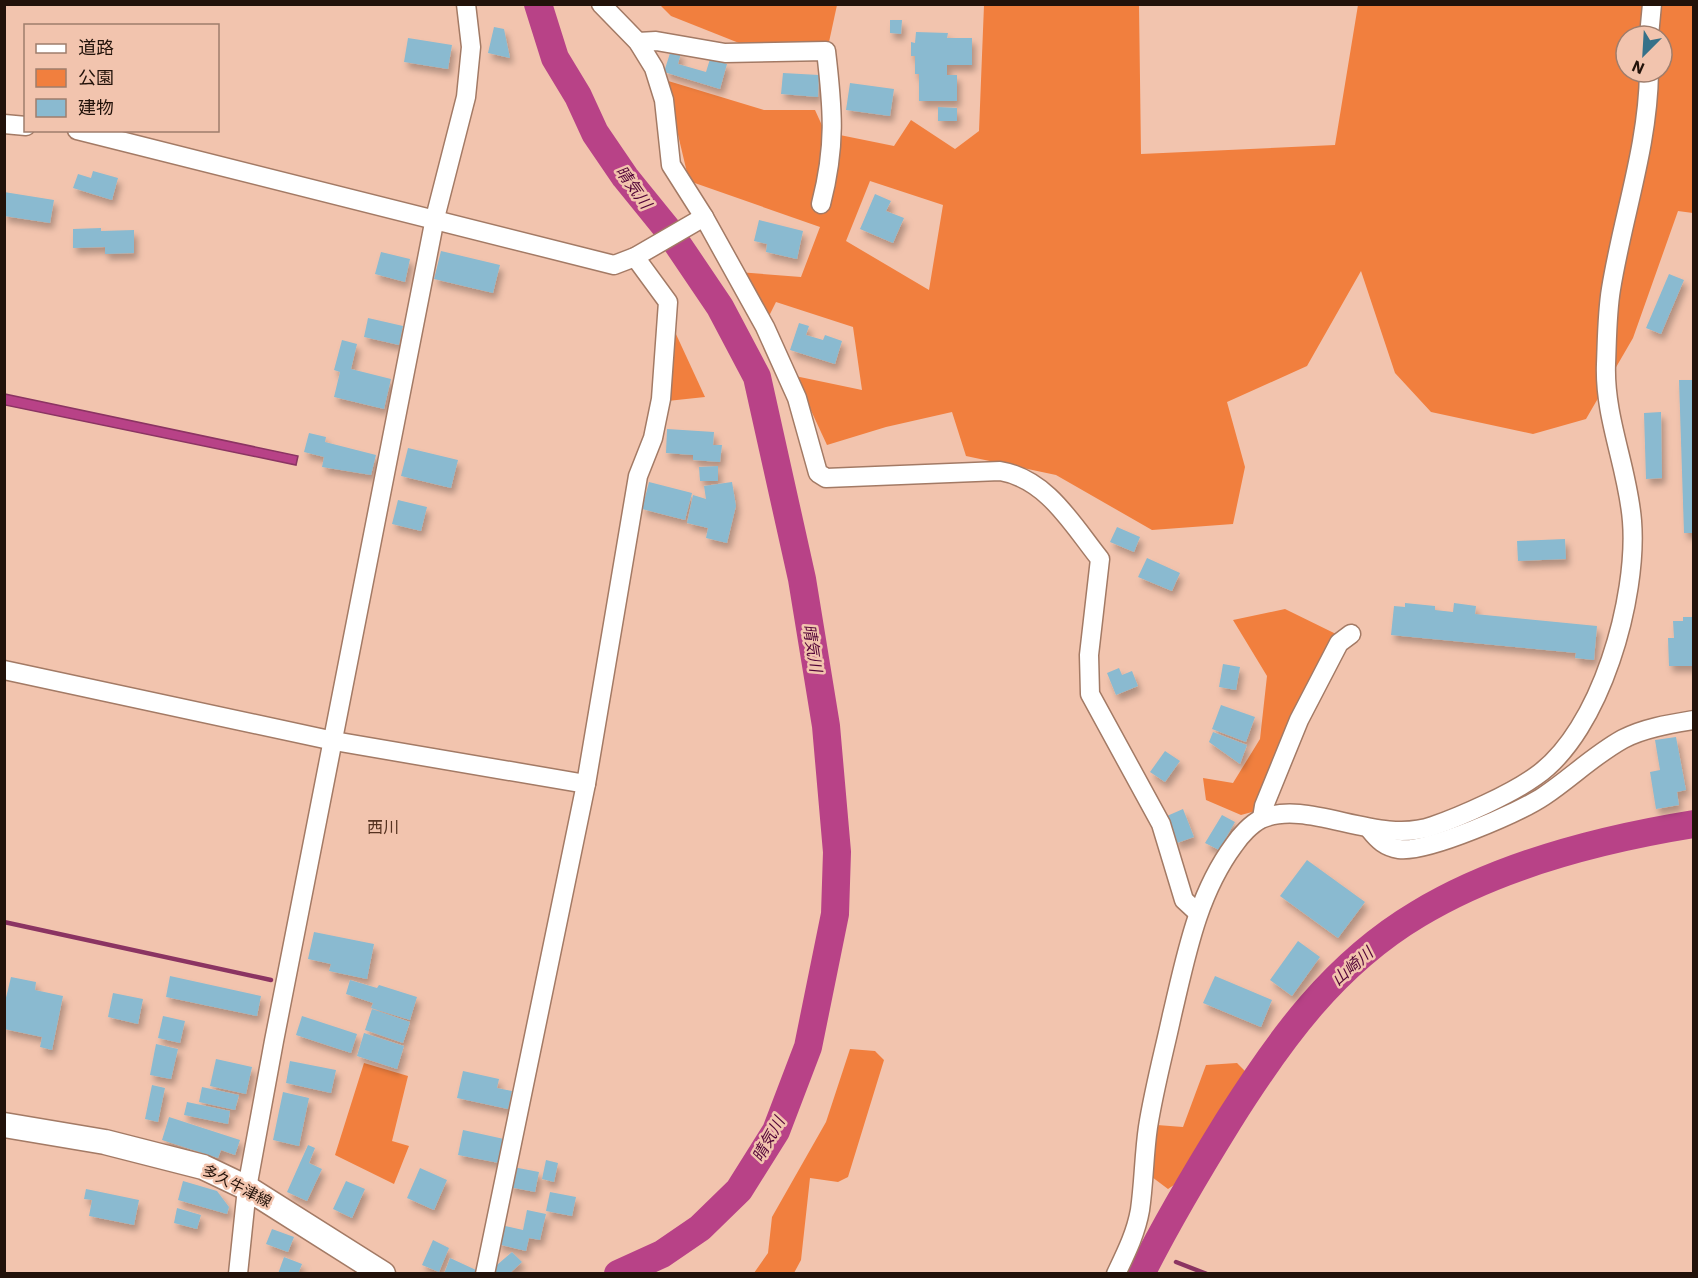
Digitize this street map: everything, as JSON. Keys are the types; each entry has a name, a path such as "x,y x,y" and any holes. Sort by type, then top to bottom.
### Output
{"main road":[{"name":"多久牛津線","path":"4,1125 157,1154 203,1167 247,1188 383,1274"}],"street":[{"path":"238,1274 247,1188 435,218 466,97 471,47 466,4"},
{"path":"601,4 639,42 654,68 664,100 671,165 704,217 782,362 797,398 818,473 826,478 1000,471 1017,474 1035,484 1053,500 1100,559 1089,655 1090,694 1161,824 1184,900 1198,913"},
{"path":"1650,24 1652,4"},
{"path":"639,42 656,41 725,53 826,51 833,112 831,165 821,204"},
{"path":"1262,818 1301,816 1370,830 1413,831 1433,826 1536,776 1557,758 1574,736 1602,681 1615,647 1633,562 1632,519 1607,403 1605,368 1611,290 1645,138 1648,84"},
{"path":"4,124 24,126"},
{"path":"85,132 435,218 614,265 635,257 704,217"},
{"path":"485,1274 586,784 638,476 653,438 661,399 668,302 635,257"},
{"path":"1116,1274 1132,1239 1140,1212 1153,1101 1198,913 1219,869 1235,843 1262,818 1264,806 1299,720 1339,642 1351,634"},
{"path":"4,670 334,741 586,784"},
{"path":"1370,830 1379,841 1390,847 1401,850 1425,848 1525,807 1621,740 1640,731 1694,720"}],"green space":[{"path":"660,5 837,5 829,42 739,43 671,16"},
{"path":"984,5 1139,5 1141,154 1335,145 1358,5 1693,5 1693,213 1678,211 1633,338 1586,419 1533,434 1431,412 1395,373 1361,271 1307,366 1227,402 1245,467 1233,524 1152,530 1056,475 966,456 952,412 886,427 827,445 795,376 862,390 853,327 776,302 767,320 738,272 801,277 820,227 689,181 665,80 764,110 815,110 825,132 894,146 911,120 955,149 979,131","holes":["870,181 943,205 929,290 846,241"]},
{"path":"663,306 705,397 658,402"},
{"path":"1285,609 1336,634 1314,682 1301,741 1274,806 1241,815 1206,800 1203,778 1233,783 1260,739 1267,676 1233,620"},
{"path":"850,1049 875,1051 884,1060 848,1177 838,1182 810,1178 801,1260 794,1273 754,1273 768,1253 772,1217 826,1122"},
{"path":"364,1063 408,1076 392,1141 409,1146 394,1184 335,1155"},
{"path":"1237,1063 1251,1077 1187,1176 1168,1189 1152,1177 1157,1125 1183,1127 1206,1065"}],"shaded area":[{"path":"5,394 298,456 296,465 5,405"}],"building":[{"path":"890,20 902,20 901,34 890,33"},
{"path":"494,27 504,29 510,58 488,53"},
{"path":"916,32 948,33 947,38 972,38 972,65 947,65 947,75 957,75 957,101 919,101 919,74 915,74 915,56 911,56 911,42 915,43"},
{"path":"408,38 452,45 448,69 404,62"},
{"path":"671,50 681,53 678,64 706,72 710,59 727,64 720,89 664,72"},
{"path":"783,73 819,75 818,97 781,94"},
{"path":"850,83 894,89 890,116 846,110"},
{"path":"938,107 957,108 957,121 938,121"},
{"path":"93,171 118,178 112,200 73,188 78,174 91,178"},
{"path":"4,192 54,200 50,223 4,216"},
{"path":"875,194 891,201 886,211 904,218 893,243 860,229"},
{"path":"759,220 803,231 797,259 766,252 767,244 754,241"},
{"path":"101,228 101,231 134,230 134,253 105,254 105,247 73,248 73,229"},
{"path":"441,251 500,265 493,293 434,279"},
{"path":"381,252 410,259 405,282 375,274"},
{"path":"1669,274 1684,280 1661,334 1646,328"},
{"path":"368,318 403,326 399,345 364,337"},
{"path":"799,323 809,326 806,335 823,340 825,335 842,341 835,364 790,350"},
{"path":"342,340 357,344 351,369 391,379 384,409 334,397 340,372 334,370"},
{"path":"1679,380 1694,380 1694,533 1684,533"},
{"path":"1661,412 1662,478 1646,479 1644,413"},
{"path":"667,429 714,432 713,445 722,445 720,462 693,460 693,455 666,453"},
{"path":"309,433 326,437 325,442 376,455 371,475 322,467 324,457 304,452"},
{"path":"408,448 458,460 451,488 401,476"},
{"path":"718,466 718,481 700,481 699,467"},
{"path":"649,482 692,493 685,520 642,509"},
{"path":"732,482 736,506 727,543 706,538 708,528 687,523 693,495 706,499 704,486"},
{"path":"398,500 427,507 421,531 392,524"},
{"path":"1117,527 1140,537 1134,552 1110,542"},
{"path":"1565,539 1566,559 1518,561 1517,541"},
{"path":"1147,558 1180,573 1172,591 1138,577"},
{"path":"1405,603 1435,606 1435,610 1453,612 1454,603 1476,606 1475,614 1597,626 1594,660 1575,658 1576,653 1391,635 1394,606 1405,607"},
{"path":"1683,617 1694,617 1694,666 1669,666 1668,638 1674,638 1673,621 1683,621"},
{"path":"1223,664 1240,667 1236,690 1219,687"},
{"path":"1119,668 1122,675 1132,671 1138,686 1116,695 1107,673"},
{"path":"1221,705 1255,717 1246,742 1212,729"},
{"path":"1213,732 1247,745 1240,764 1209,742"},
{"path":"1676,737 1686,790 1677,792 1679,805 1656,809 1650,772 1660,770 1655,740"},
{"path":"1165,751 1180,761 1165,782 1150,772"},
{"path":"1183,809 1194,837 1177,843 1167,816"},
{"path":"1222,815 1235,822 1219,850 1205,843"},
{"path":"1307,860 1365,902 1338,938 1280,896"},
{"path":"314,932 374,944 367,979 329,971 331,964 308,959"},
{"path":"1298,941 1320,957 1292,996 1270,980"},
{"path":"170,976 261,996 257,1016 166,997"},
{"path":"1215,976 1272,1000 1261,1027 1203,1003"},
{"path":"11,977 36,982 35,990 63,996 52,1050 40,1047 42,1037 4,1029 4,1006"},
{"path":"350,980 377,988 379,985 417,997 410,1020 371,1008 373,1003 346,994"},
{"path":"113,993 143,999 138,1024 108,1017"},
{"path":"372,1009 410,1022 403,1043 365,1030"},
{"path":"163,1016 185,1021 180,1043 158,1038"},
{"path":"302,1016 357,1034 351,1053 296,1035"},
{"path":"364,1033 404,1046 397,1069 357,1056"},
{"path":"156,1044 178,1049 171,1079 150,1075"},
{"path":"216,1059 252,1067 246,1094 210,1086"},
{"path":"290,1061 336,1070 331,1093 286,1083"},
{"path":"463,1071 499,1079 497,1088 512,1091 508,1109 457,1098"},
{"path":"152,1085 165,1088 158,1122 145,1119"},
{"path":"202,1087 239,1095 235,1110 199,1102"},
{"path":"283,1092 309,1098 299,1146 273,1140"},
{"path":"187,1102 230,1111 228,1124 184,1115"},
{"path":"169,1117 240,1140 235,1155 221,1150 218,1158 162,1140"},
{"path":"463,1130 504,1139 499,1163 458,1155"},
{"path":"308,1145 315,1148 309,1163 322,1169 307,1201 287,1192"},
{"path":"546,1160 558,1163 554,1182 542,1179"},
{"path":"513,1167 539,1172 535,1192 509,1187"},
{"path":"420,1168 447,1180 434,1210 407,1198"},
{"path":"183,1181 217,1191 229,1207 227,1214 178,1200"},
{"path":"346,1181 365,1189 352,1218 333,1209"},
{"path":"86,1189 139,1200 134,1225 89,1216 92,1200 84,1199"},
{"path":"550,1192 576,1197 572,1216 546,1211"},
{"path":"177,1208 201,1215 197,1229 174,1223"},
{"path":"527,1210 546,1214 540,1240 529,1238 526,1251 497,1244 501,1225 523,1230"},
{"path":"272,1229 294,1237 288,1252 266,1244"},
{"path":"433,1240 449,1248 439,1272 422,1265"},
{"path":"512,1252 522,1262 509,1274 492,1274 490,1271"},
{"path":"284,1257 302,1264 298,1274 278,1274"},
{"path":"450,1258 476,1270 474,1274 444,1274"}],"waterway":[{"name":"晴気川","path":"538,4 555,58 578,96 595,133 625,177 668,230 720,307 757,377 802,579 826,726 837,852 835,914 808,1047 776,1131 739,1190 700,1228 662,1254 618,1274"},
{"name":"山崎川","path":"1141,1274 1195,1176 1248,1090 1311,1005 1360,956 1418,914 1482,881 1587,846 1694,824"},
{"path":"4,922 271,980"},
{"path":"1176,1262 1207,1274"}],"district":[{"name":"西川","path":"383,827"}]}
